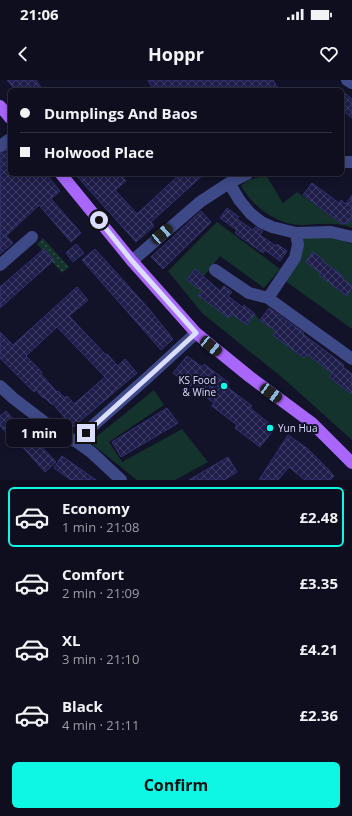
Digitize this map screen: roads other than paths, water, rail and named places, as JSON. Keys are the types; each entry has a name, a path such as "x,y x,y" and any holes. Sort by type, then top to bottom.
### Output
{"main road":[{"path":"0,106 8,116"},
{"path":"62,176 132,261 196,333 250,377 312,423 352,463"}],"street":[{"path":"347,80 352,83"},
{"path":"132,261 200,202 229,183 243,176"},
{"path":"229,183 240,201 250,213 261,222 272,228 296,233 331,232 352,237"},
{"path":"268,298 295,258 298,245 296,233"},
{"path":"0,265 32,237"},
{"path":"215,270 249,293 268,298 352,359"},
{"path":"77,442 79,438 142,384 196,333"},
{"path":"0,386 13,398 60,434 77,442 91,452 122,480"}],"place":[{"name":"KS Food & Wine","path":"224,386"},
{"name":"Yun Hua","path":"270,428"}]}
